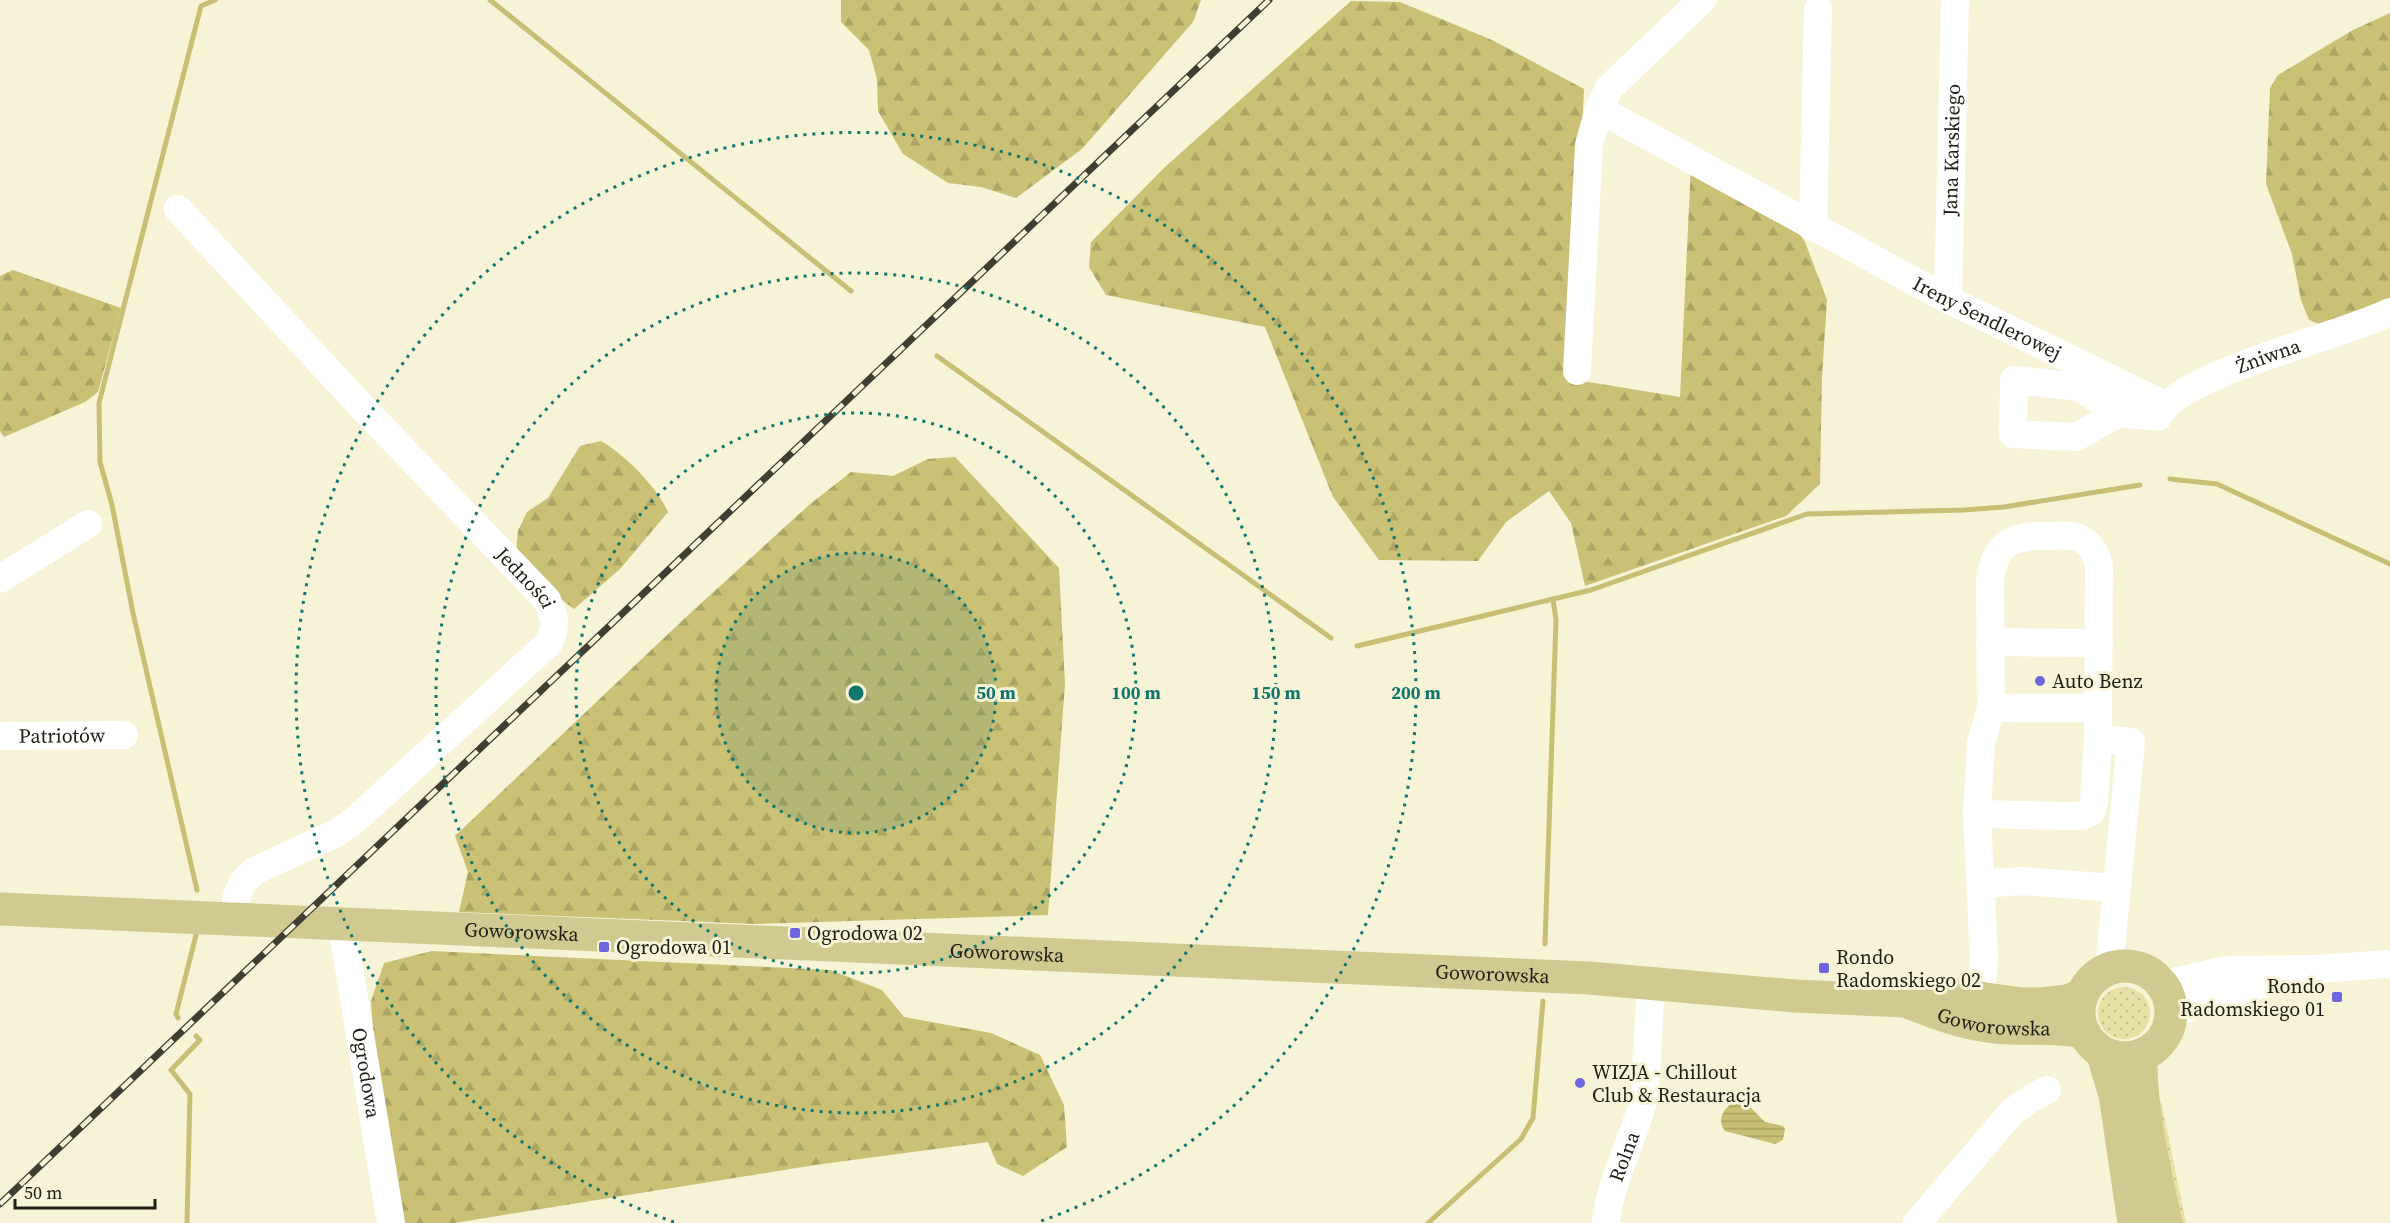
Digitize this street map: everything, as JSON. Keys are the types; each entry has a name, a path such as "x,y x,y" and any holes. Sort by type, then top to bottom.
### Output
{"main road":[{"name":"Goworowska","path":"0,909 1589,978 1796,996 1905,1001 1958,995 2041,1004 2067,1001 2082,996"},
{"path":"2093,1042 2114,1057 2127,1058 2152,1049 2168,1029 2170,1016 2170,1004 2159,982 2149,973 2123,966 2109,969 2098,975 2082,996 2080,1020 2093,1042 2115,1094 2134,1223"},
{"name":"Goworowska","path":"1905,1001 1953,1020 1994,1027 2067,1029 2093,1042"},
{"path":"2140,1055 2140,1072 2152,1163 2171,1218"}],"street":[{"path":"1577,371 1589,145 1599,109 1609,88 1702,0"},
{"name":"Jana Karskiego","path":"1948,300 1955,0"},
{"path":"1813,227 1818,9"},
{"name":"Ireny Sendlerowej","path":"1599,109 1948,300 2161,411"},
{"name":"Jedności","path":"178,209 364,409 547,600 554,616 555,629 549,643 355,820 335,834 254,871 243,882 237,895 234,919"},
{"name":"Żniwna","path":"2161,411 2190,388 2390,312"},
{"path":"2119,413 2161,411"},
{"path":"0,579 88,524"},
{"path":"1977,814 2082,816 2091,812 2094,802 2098,739 2099,566 2094,550 2084,540 2072,535 2027,537 2009,543 1991,568 1991,708 1981,743 1977,814 1984,959 1981,998"},
{"path":"1990,642 2099,643"},
{"path":"1991,708 2098,708"},
{"name":"Patriotów","path":"0,736 124,735"},
{"path":"2098,739 2131,742 2109,969"},
{"path":"1982,884 2117,874"},
{"name":"Ogrodowa","path":"342,925 391,1223"},
{"path":"2159,982 2175,982 2226,970 2316,969 2390,964"},
{"path":"2170,1016 2201,1001 2316,969"},
{"name":"Rolna","path":"1606,1223 1610,1203 1645,1093 1651,983"},
{"path":"1917,1223 2011,1113 2047,1090"}],"shaded area":[{"path":"2119,987 2129,987 2139,991 2146,998 2150,1013 2146,1028 2139,1035 2129,1039 2119,1039 2109,1035 2102,1028 2098,1018 2098,1008 2102,998 2109,991"},
{"path":"2152,1101 2161,1101 2186,1223 2179,1223"},
{"path":"1737,1102 1749,1106 1765,1122 1783,1126 1785,1129 1783,1140 1775,1144 1725,1131 1721,1118 1728,1106"}],"green space":[{"path":"841,0 1201,0 1193,22 1082,149 1016,198 981,187 948,183 903,154 878,111 877,79 869,50 841,22"},
{"path":"1351,1 1400,2 1492,40 1584,89 1570,379 1680,397 1691,164 1775,201 1805,242 1827,300 1822,376 1820,484 1786,516 1585,586 1571,523 1549,491 1506,522 1478,561 1379,560 1333,497 1265,327 1106,295 1089,267 1091,242 1165,167"},
{"path":"2390,13 2390,304 2330,328 2309,320 2301,300 2292,254 2266,184 2270,88 2278,75 2351,31"},
{"path":"13,270 121,308 98,392 85,402 4,437 0,431 0,276"},
{"path":"601,441 620,454 639,472 656,492 668,512 620,569 574,609 559,598 516,552 518,531 527,512 548,498 580,446"},
{"path":"955,457 1059,568 1065,684 1048,915 757,924 459,912 468,872 455,836 685,618 809,505 851,472 893,476 928,459"},
{"path":"432,951 830,970 882,990 904,1017 991,1033 1040,1055 1064,1105 1067,1147 1023,1176 997,1164 988,1142 815,1165 454,1223 403,1223 376,1073 371,1001 384,963"}],"waterway":[{"path":"197,890 133,613 112,505 100,462 99,403 201,6 215,0"},
{"path":"490,0 851,291"},
{"path":"937,356 1331,638"},
{"path":"2170,479 2217,484 2390,564"},
{"path":"1357,646 1591,590 1807,514 2004,507 2140,485"},
{"path":"1545,944 1556,620 1553,599"},
{"path":"178,1018 176,1014 196,935"},
{"path":"1428,1223 1521,1139 1533,1118 1543,1001"},
{"path":"187,1223 190,1094 171,1070 200,1040 196,1036"}],"railway":[{"path":"0,1204 1269,0"}],"place":[{"name":"Auto Benz","path":"2040,681"},
{"name":"Ogrodowa 02","path":"795,933"},
{"name":"Ogrodowa 01","path":"604,947"},
{"name":"Rondo Radomskiego 02","path":"1824,968"},
{"name":"Rondo Radomskiego 01","path":"2337,997"},
{"name":"WIZJA - Chillout Club & Restauracja","path":"1580,1083"}]}
